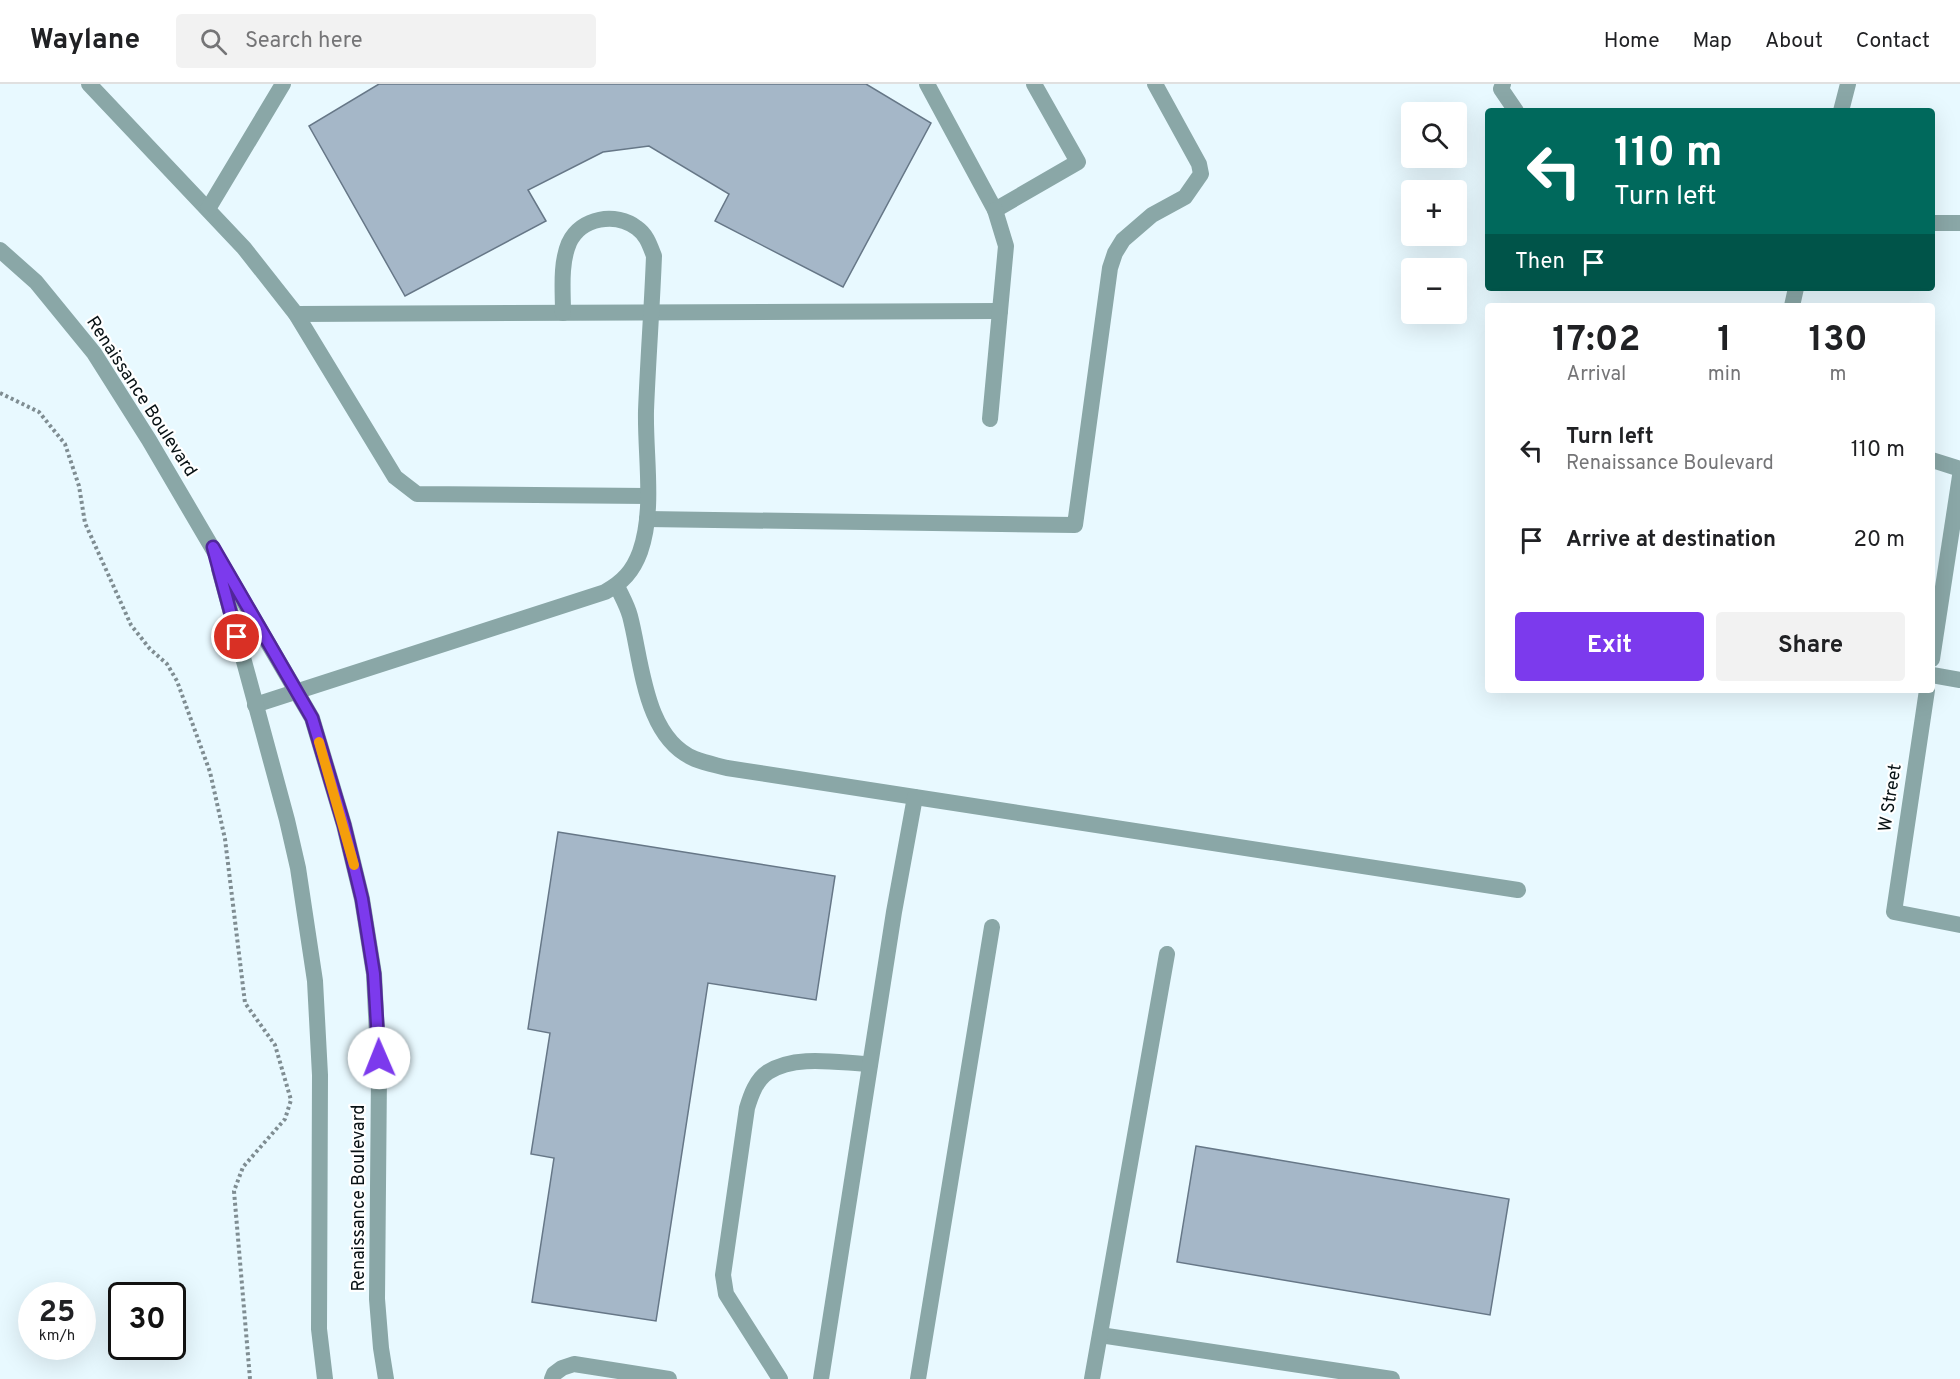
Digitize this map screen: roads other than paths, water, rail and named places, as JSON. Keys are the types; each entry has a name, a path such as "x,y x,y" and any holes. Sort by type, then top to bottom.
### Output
{"street":[{"path":"89,84 244,248 296,314 396,477 417,494 647,496"},
{"path":"207,208 283,84"},
{"path":"927,84 995,210 1006,246 990,419"},
{"path":"995,210 1078,162 1034,84"},
{"path":"647,519 1075,525 1110,268 1115,253 1123,240 1152,215 1185,197 1201,174 1198,164 1155,84"},
{"path":"1503,84 1501,89 1514,108"},
{"path":"1842,108 1848,84"},
{"path":"255,705 605,592 617,586 628,576 634,567 642,544 647,519 646,412 654,256 649,241 639,229 624,221 609,218 594,221 580,228 570,240 565,255 563,313"},
{"path":"1935,223 1960,223"},
{"name":"Renaissance Boulevard","path":"0,250 36,282 94,353 213,547 312,718 344,825 362,899 374,974 379,1074 377,1299 386,1379"},
{"path":"296,314 1000,310"},
{"path":"1935,461 1960,469"},
{"path":"1935,639 1960,476"},
{"name":"Renaissance Boulevard","path":"213,547 298,868 315,981 320,1086 319,1329 325,1379"},
{"path":"617,586 629,613 653,712 663,730 678,747 694,759 727,768 1518,890"},
{"path":"1935,676 1960,680"},
{"name":"W Street","path":"1927,693 1894,912 1960,925"},
{"path":"821,1379 870,1064 915,797"},
{"path":"918,1379 992,927"},
{"path":"1092,1379 1167,954"},
{"path":"780,1379 726,1294 723,1275 747,1108 753,1090 759,1081 766,1073 779,1067 803,1061 870,1064"},
{"path":"1100,1335 1392,1379"},
{"path":"552,1379 554,1374 562,1368 574,1364 669,1379"}]}
